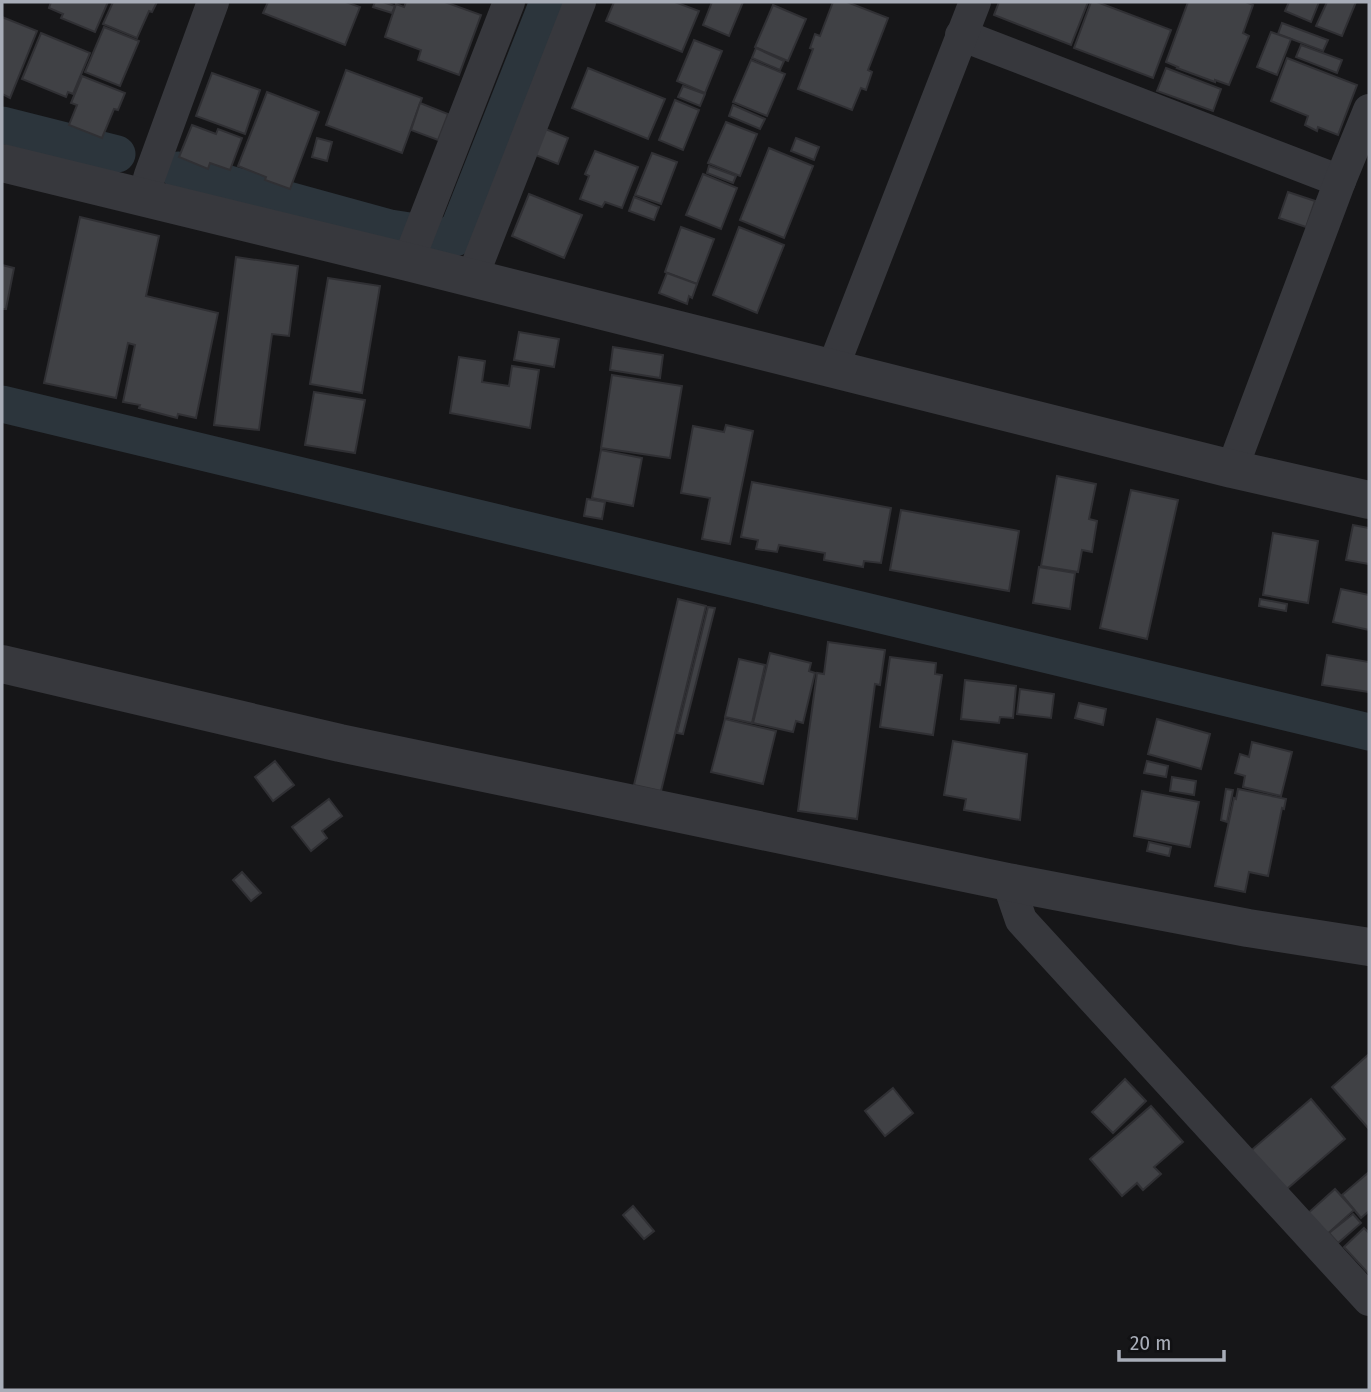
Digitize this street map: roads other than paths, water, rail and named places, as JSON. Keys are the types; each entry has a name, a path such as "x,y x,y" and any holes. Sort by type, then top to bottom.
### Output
{"street":[{"path":"144,199 150,175 213,2"},
{"path":"415,241 509,2"},
{"path":"472,278 580,2"},
{"path":"832,370 975,2"},
{"path":"961,35 1340,181"},
{"path":"1233,469 1369,110"},
{"path":"2,163 144,199 415,241 472,278 832,370 1369,500"},
{"path":"2,664 340,743 1008,882 1248,928 1369,947"},
{"path":"1008,882 1021,919 1369,1300"}],"waterway":[{"path":"178,170 390,228 455,238 548,2"},
{"path":"2,125 117,154"},
{"path":"2,404 1369,732"}]}
